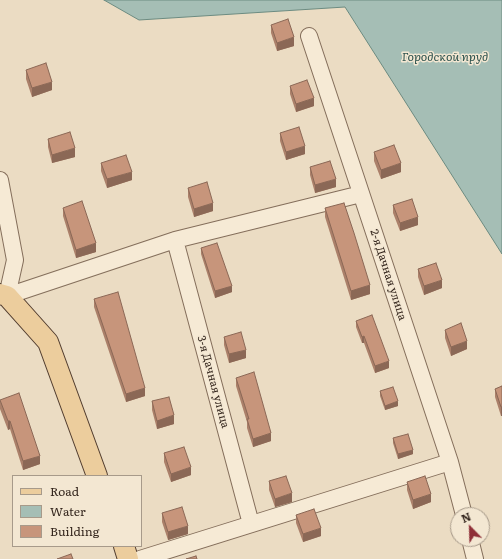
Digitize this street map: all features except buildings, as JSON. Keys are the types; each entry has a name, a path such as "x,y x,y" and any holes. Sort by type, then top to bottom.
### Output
{"main road":[{"path":"4,295 48,342 98,475"},
{"path":"124,547 128,559"}],"street":[{"name":"2-я Дачная улица","path":"309,36 450,462 462,507"},
{"path":"0,180 15,260 4,295"},
{"path":"4,295 175,240 362,194"},
{"name":"3-я Дачная улица","path":"175,240 251,524"},
{"path":"140,559 450,462"},
{"path":"472,547 475,559"}],"water":[{"name":"Городской пруд","path":"104,0 502,0 502,254 345,7 139,20"}]}
